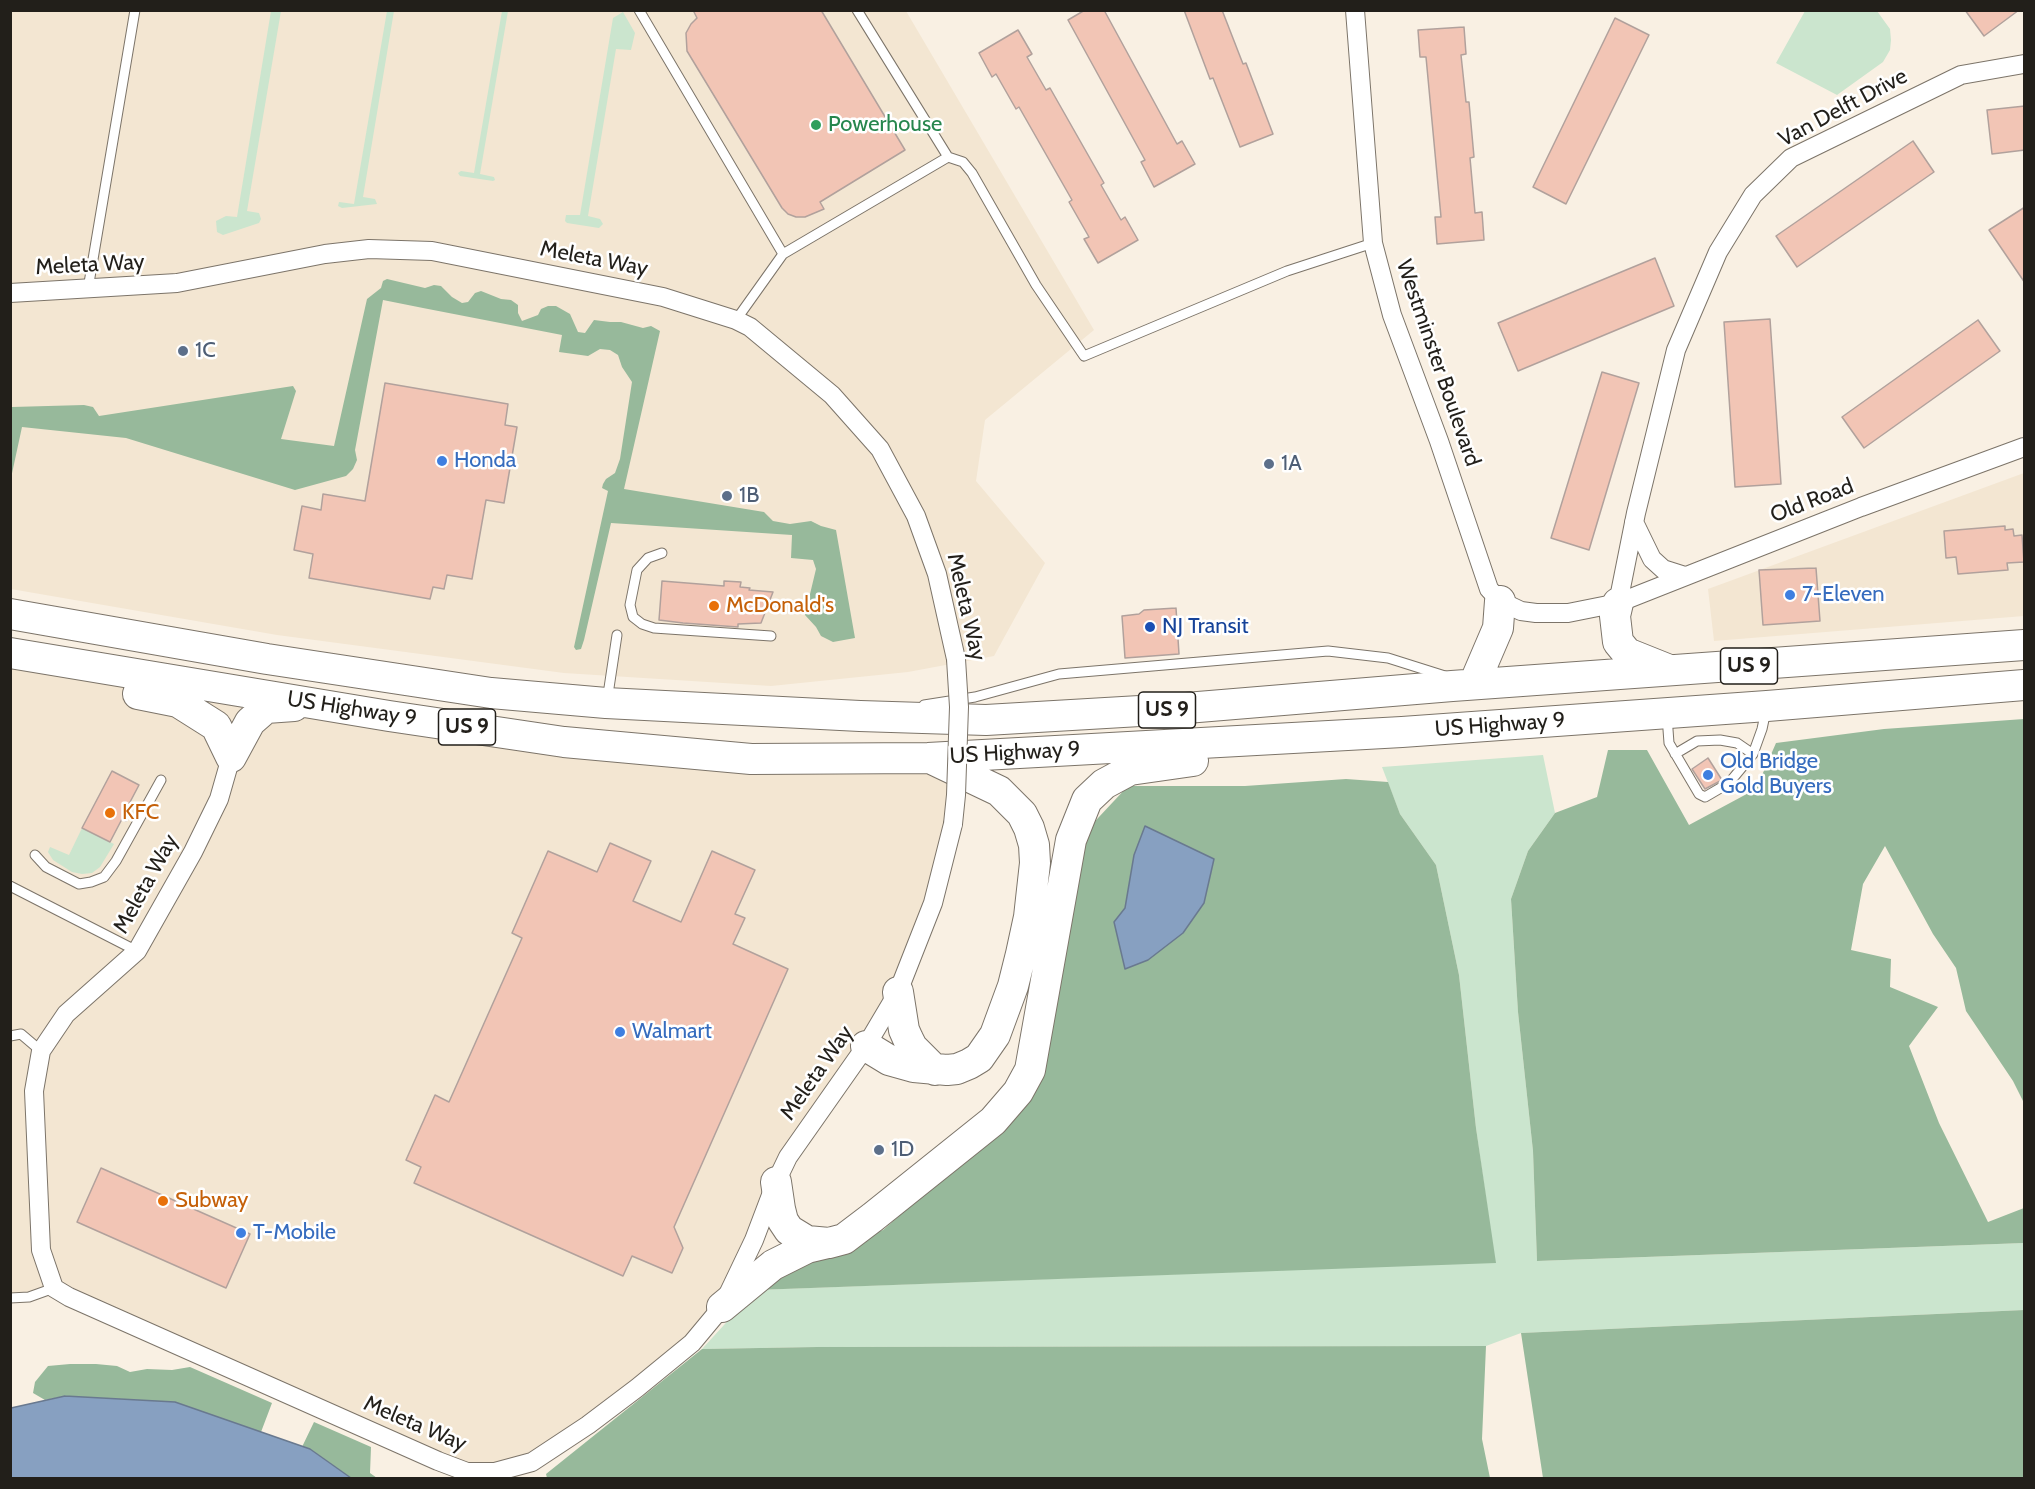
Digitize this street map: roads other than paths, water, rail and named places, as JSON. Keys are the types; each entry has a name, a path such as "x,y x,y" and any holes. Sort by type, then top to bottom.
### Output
{"highway":[{"path":"1474,684 1498,628 1500,600"},
{"path":"1618,603 1615,616 1618,642 1627,653 1672,672"},
{"name":"US Highway 9","path":"10,614 336,670 491,693 606,703 986,720 1080,716 1474,684 1672,672 2025,645"},
{"name":"US Highway 9","path":"10,653 389,716 564,742 751,759 928,758 1402,732 1666,714 2025,685"},
{"path":"10,673 178,702 216,726 231,757"},
{"path":"231,757 250,722 266,708 298,706 389,716"},
{"path":"722,1307 773,1265 807,1248 844,1239 993,1121 1018,1092 1030,1070 1071,840 1087,801 1104,784 1130,770 1402,732"},
{"path":"866,1046 889,1060 935,1070 957,1069 969,1064 979,1058 995,1035 1011,994 1022,954 1035,862 1034,845 1029,828 1022,814 999,791 928,758"},
{"path":"898,992 904,1030 908,1039 912,1047 935,1070"},
{"path":"776,1182 783,1221 789,1230 807,1241 829,1243"}],"street":[{"name":"Westminster Boulevard","path":"1355,10 1373,243 1392,315 1439,441 1489,589 1500,600"},
{"name":"Van Delft Drive","path":"1618,603 1634,522 1676,350 1718,252 1753,195 1791,158 1961,75 2025,64"},
{"name":"Meleta Way","path":"10,293 177,283 325,254 369,249 432,251 663,297 736,320 750,327 832,395 880,449 916,516 938,574 956,659 959,707 956,795 953,824 933,903 898,992 866,1046 788,1157 754,1240 722,1307 692,1342 588,1425 532,1462 496,1475 466,1472 69,1297 54,1288 41,1250 34,1091 41,1051 66,1014 137,951 193,852 219,799 231,757"},
{"name":"Old Road","path":"1618,603 1861,507 2025,447"},
{"path":"1634,522 1652,558 1664,569 1685,576"},
{"path":"1500,600 1521,611 1536,613 1568,613 1618,603"}],"lane":[{"path":"88,289 135,10"},
{"path":"639,10 783,254"},
{"path":"857,10 948,157 963,162 972,173 1036,285 1084,356 1287,271 1373,243"},
{"path":"736,320 783,254 948,157"},
{"path":"662,553 648,558 637,570 630,605 633,617 642,624 654,628 771,636"},
{"path":"606,703 617,635"},
{"path":"915,706 975,697 1059,674 1328,651 1388,658 1474,684"},
{"path":"1666,714 1669,742 1699,794 1705,797 1729,783 1753,754 1767,706"},
{"path":"860,716 904,708"},
{"path":"1675,754 1697,741 1720,740 1737,743 1753,754"},
{"path":"35,855 46,867 79,884 104,877 116,861 161,780"},
{"path":"10,886 137,951"},
{"path":"10,1036 21,1034 41,1051"},
{"path":"10,1298 29,1297 54,1288"}],"water":[{"path":"1145,826 1214,859 1204,903 1183,933 1148,960 1125,969 1114,922 1125,908 1134,855"},
{"path":"65,1396 175,1402 310,1449 351,1478 11,1478 11,1408"}],"place":[{"name":"Powerhouse","path":"816,125"},
{"name":"1C","path":"183,351"},
{"name":"Honda","path":"442,461"},
{"name":"1A","path":"1269,464"},
{"name":"1B","path":"727,496"},
{"name":"7-Eleven","path":"1790,595"},
{"name":"McDonald's","path":"714,606"},
{"name":"NJ Transit","path":"1150,627"},
{"name":"Old Bridge Gold Buyers","path":"1708,775"},
{"name":"KFC","path":"110,813"},
{"name":"Walmart","path":"620,1032"},
{"name":"1D","path":"879,1150"},
{"name":"Subway","path":"163,1201"},
{"name":"T-Mobile","path":"241,1233"}]}
